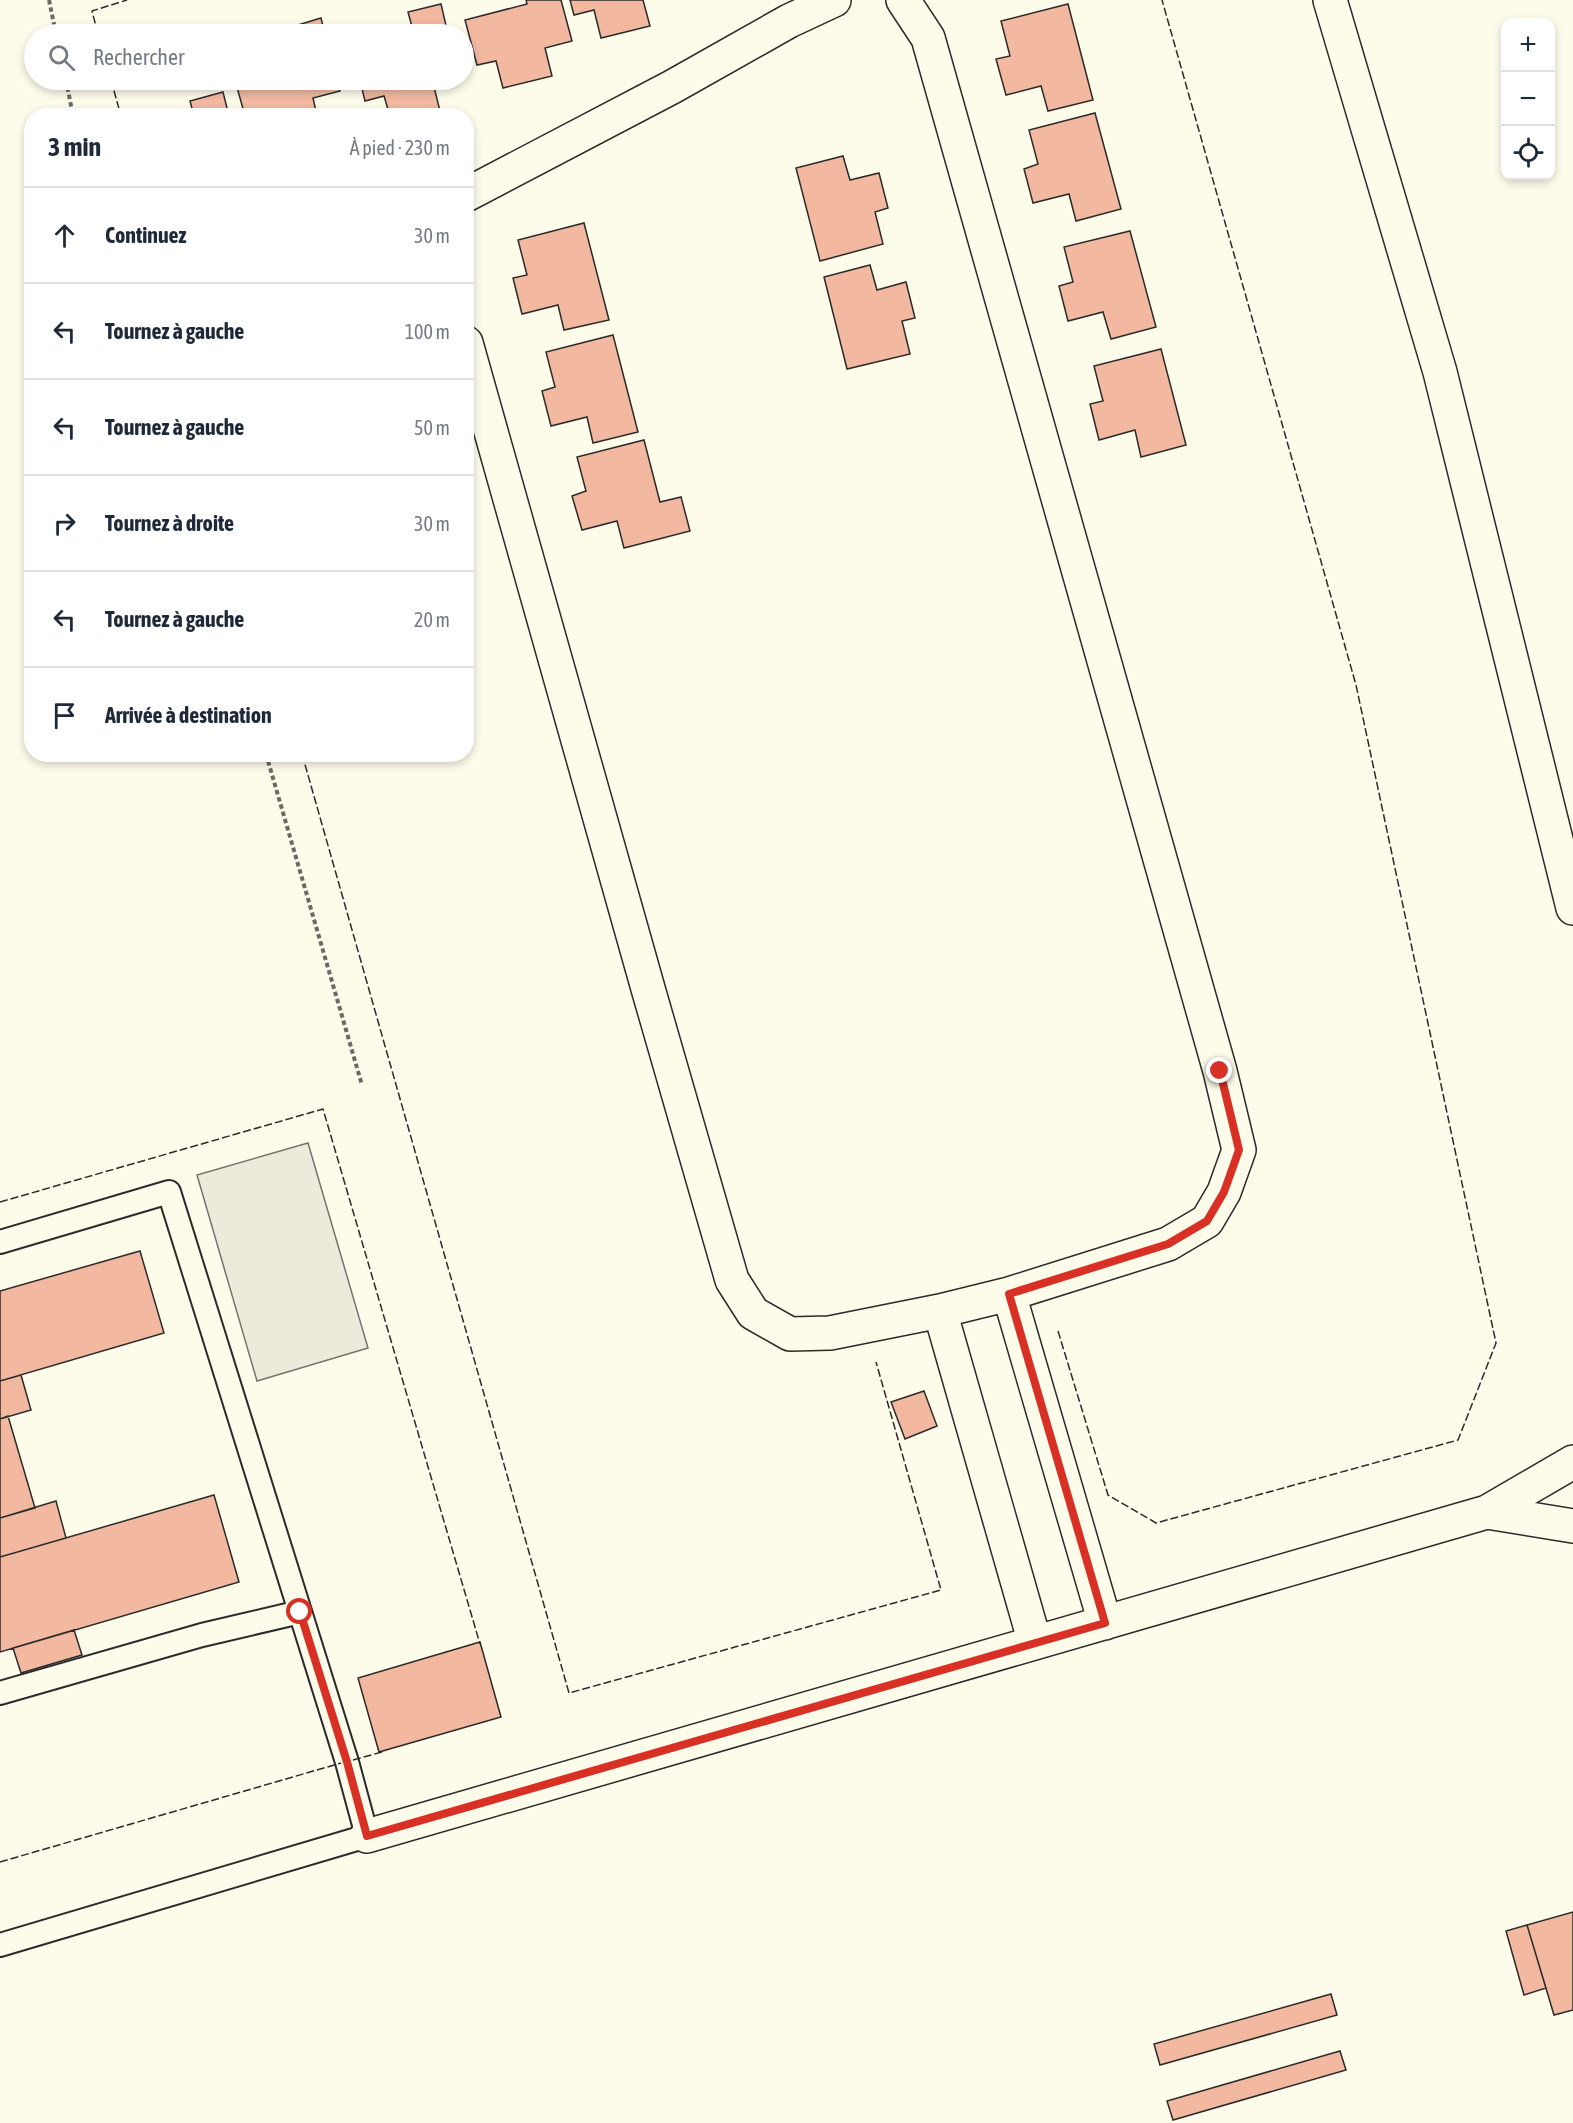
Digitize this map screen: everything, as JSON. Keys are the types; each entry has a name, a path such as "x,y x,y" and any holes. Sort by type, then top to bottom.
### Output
{"street":[{"path":"474,191 672,87 789,21 834,0"},
{"path":"474,371 732,1280 753,1313 790,1334 830,1333 940,1311 1009,1294 1168,1244 1207,1221 1224,1192 1239,1150 1217,1060 928,38 903,0"},
{"path":"1330,0 1440,372 1573,908"},
{"path":"1009,1294 1105,1623"},
{"path":"940,1311 1035,1643"},
{"path":"367,1836 1487,1512 1573,1461"},
{"path":"1487,1512 1573,1526"}],"lane":[{"path":"0,1242 169,1192 347,1762 367,1836 0,1945"},
{"path":"0,1694 202,1635 300,1612"}],"path":[{"path":"49,0 54,24"},
{"path":"68,90 71,108"},
{"path":"268,762 362,1084"}],"shaded area":[{"path":"308,1143 368,1348 257,1381 197,1175"}],"building":[{"path":"526,0 561,0 572,41 545,48 552,76 503,88 496,61 477,65 474,54 474,24 466,24 465,20 527,4"},
{"path":"570,0 643,0 650,26 601,38 594,10 574,15"},
{"path":"441,4 446,24 411,24 408,12"},
{"path":"1068,4 1093,100 1048,111 1041,86 1006,95 996,59 1010,56 1001,21"},
{"path":"321,18 322,24 301,24"},
{"path":"238,90 340,91 313,98 315,108 243,108"},
{"path":"362,90 435,90 439,108 388,108 384,96 365,101"},
{"path":"223,92 227,108 192,108 190,101"},
{"path":"1095,113 1121,209 1076,221 1069,194 1033,203 1024,169 1038,164 1029,130"},
{"path":"843,156 850,180 879,173 888,208 875,212 883,244 820,261 796,168"},
{"path":"584,223 609,320 564,330 558,305 522,314 513,278 527,275 518,240"},
{"path":"1130,231 1156,327 1111,339 1103,312 1068,321 1059,286 1073,282 1064,247"},
{"path":"870,265 877,290 906,282 915,318 902,321 910,354 847,369 824,277"},
{"path":"613,335 638,432 593,443 587,417 551,426 542,391 555,387 546,352"},
{"path":"1161,349 1186,445 1141,457 1135,430 1099,440 1090,404 1103,401 1094,366"},
{"path":"644,440 660,502 681,497 690,531 624,548 617,521 582,530 572,496 586,491 577,457"},
{"path":"140,1251 164,1333 0,1381 0,1291"},
{"path":"21,1375 31,1410 0,1419 0,1381"},
{"path":"924,1391 937,1426 905,1439 891,1402"},
{"path":"8,1416 35,1508 0,1518 0,1419"},
{"path":"214,1495 239,1582 0,1652 0,1557"},
{"path":"56,1501 66,1538 0,1557 0,1518"},
{"path":"74,1630 82,1655 21,1673 13,1648"},
{"path":"480,1642 501,1717 379,1752 358,1678"},
{"path":"1573,1912 1573,2010 1554,2015 1527,1925"},
{"path":"1527,1925 1546,1988 1524,1995 1506,1931"},
{"path":"1331,1994 1337,2015 1160,2065 1154,2044"},
{"path":"1340,2051 1346,2070 1173,2120 1167,2101"}],"fence":[{"path":"95,24 92,11 127,0"},
{"path":"1058,1331 1108,1495 1156,1523 1458,1440 1496,1343 1356,685 1162,0"},
{"path":"114,90 119,108"},
{"path":"304,762 569,1693 941,1590 876,1362"},
{"path":"0,1202 323,1109 480,1644"},
{"path":"353,1760 382,1752"},
{"path":"0,1862 341,1763"}],"route":[{"path":"300,1612 347,1762 367,1836 1105,1623 1009,1294 1168,1244 1207,1221 1224,1192 1239,1150 1220,1071"}]}
